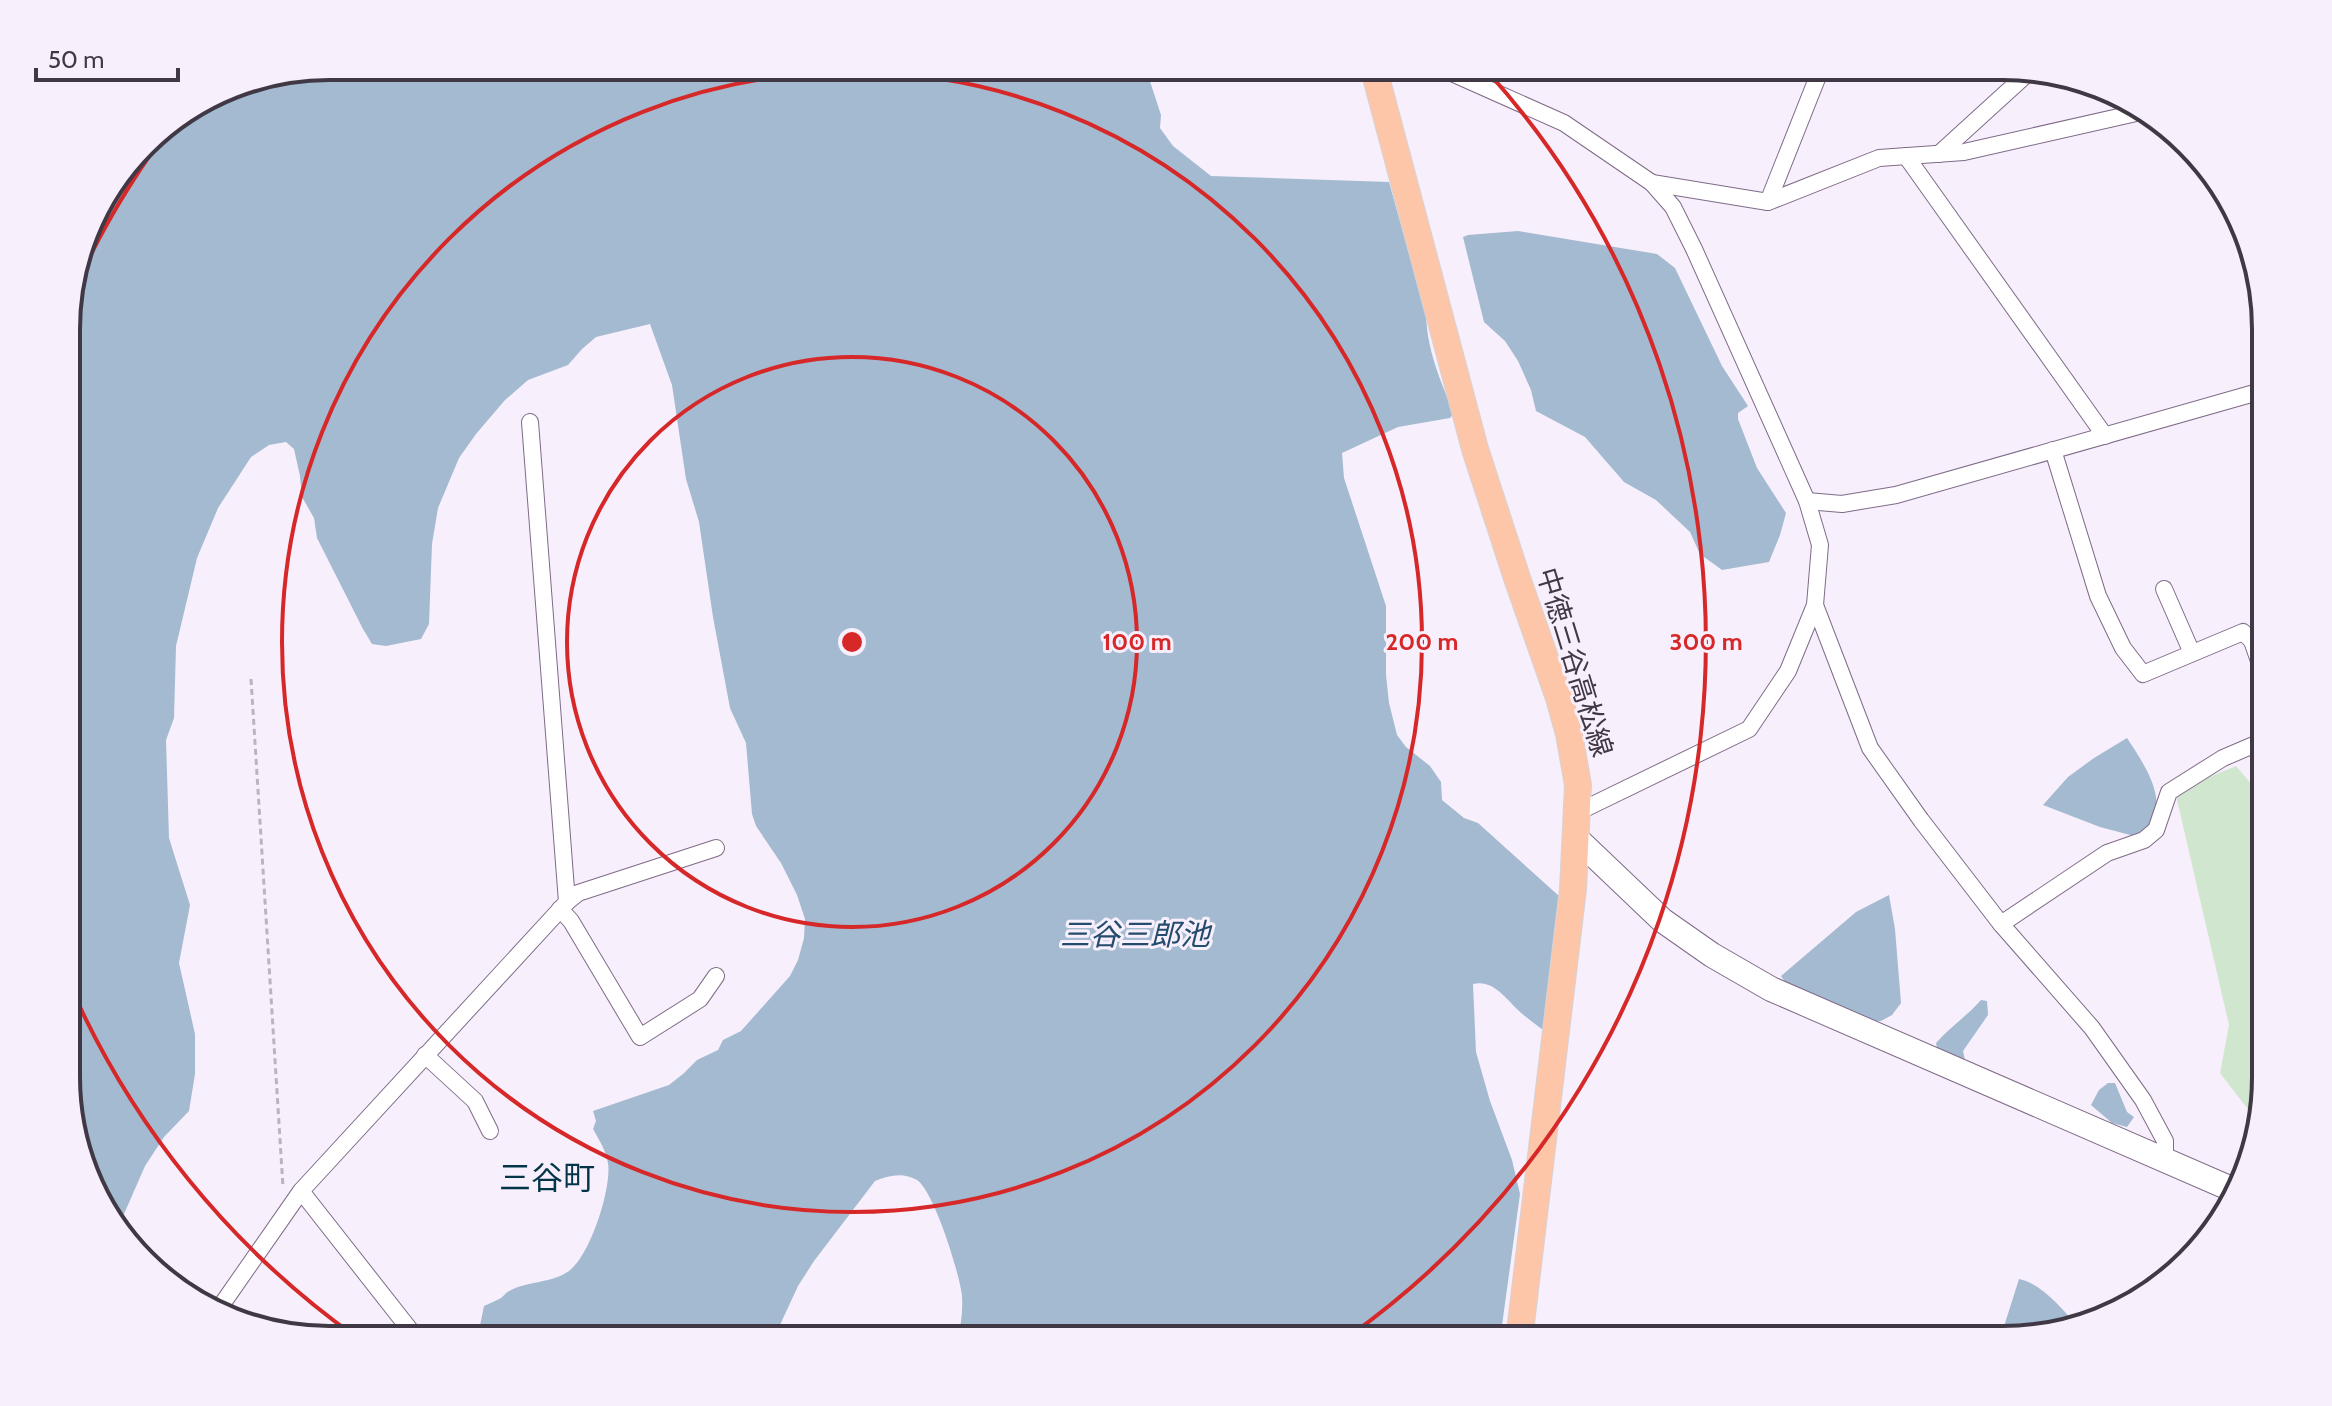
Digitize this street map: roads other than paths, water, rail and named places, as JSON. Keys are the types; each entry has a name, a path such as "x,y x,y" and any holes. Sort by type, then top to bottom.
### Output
{"main road":[{"name":"中徳三谷高松線","path":"1377,80 1475,449 1569,734 1578,785 1573,889 1521,1325"}],"street":[{"path":"1467,80 1564,123 1652,183 1673,207 1807,501 1820,545 1815,605 1788,671 1749,729 1578,812"},
{"path":"1768,202 1816,80"},
{"path":"1939,154 2019,81"},
{"path":"1652,183 1768,202 1879,158 1978,149 2129,115"},
{"path":"1906,156 2105,436"},
{"path":"1807,501 1842,504 1896,495 2251,394"},
{"path":"530,422 563,905 640,1037 700,999 716,976"},
{"path":"2053,450 2098,596 2123,648 2143,674 2243,632 2251,640"},
{"path":"2164,589 2192,653"},
{"path":"1815,605 1870,748 2001,924 2092,1028 2143,1100 2165,1141 2165,1160"},
{"path":"2001,924 2107,853 2144,840 2156,830 2169,792 2223,758 2251,746"},
{"path":"1577,839 1662,920 1712,955 1771,989 2226,1187"},
{"path":"224,1302 301,1191 563,905 578,893 716,848"},
{"path":"425,1055 475,1101 490,1131"},
{"path":"301,1191 407,1326"}],"water":[{"name":"三谷三郎池","path":"1150,80 1161,115 1160,128 1173,146 1211,176 1389,182 1426,314 1439,377 1454,413 1450,418 1398,427 1342,453 1344,478 1386,606 1389,703 1397,735 1406,747 1430,766 1441,782 1442,800 1464,818 1478,823 1559,896 1543,1030 1498,990 1486,984 1473,984 1476,1052 1512,1160 1520,1194 1502,1325 960,1326 962,1296 945,1234 924,1187 917,1180 901,1175 875,1181 814,1261 780,1326 480,1326 484,1306 518,1287 562,1275 577,1263 585,1251 598,1221 608,1174 606,1154 593,1129 596,1121 593,1111 669,1085 697,1060 718,1050 723,1040 741,1031 790,976 804,938 805,919 797,895 752,814 746,743 730,708 699,522 686,479 672,385 650,324 596,337 568,365 528,380 505,400 476,434 459,458 438,508 432,544 429,624 421,639 386,646 372,644 317,538 314,518 302,497 294,449 286,442 269,445 251,457 218,508 197,558 176,646 174,718 166,740 169,838 190,905 179,963 195,1034 195,1074 189,1111 164,1137 145,1166 123,1216 99,1172 88,1141 82,1109 80,329 88,265 99,234 131,177 165,142 219,106 265,88 297,82"},
{"path":"1518,231 1657,254 1675,268 1722,366 1748,406 1738,413 1738,419 1757,468 1786,513 1769,562 1722,570 1700,554 1690,532 1656,500 1624,482 1585,437 1536,411 1531,390 1518,361 1505,341 1484,322 1463,237"},
{"path":"2127,738 2149,776 2157,803 2155,815 2147,827 2134,836 2100,827 2043,805 2068,777"},
{"path":"1889,895 1901,1003 1892,1015 1871,1022 1791,991 1781,976 1856,912"},
{"path":"1981,1000 1987,1001 1988,1015 1963,1051 1963,1063 1938,1052 1936,1043"},
{"path":"2108,1083 2115,1083 2127,1112 2134,1117 2127,1127 2112,1123 2091,1105 2099,1090"},
{"path":"2019,1279 2043,1291 2069,1317 2019,1325 2004,1325"}],"district":[{"name":"三谷町","path":"547,1177"}]}
